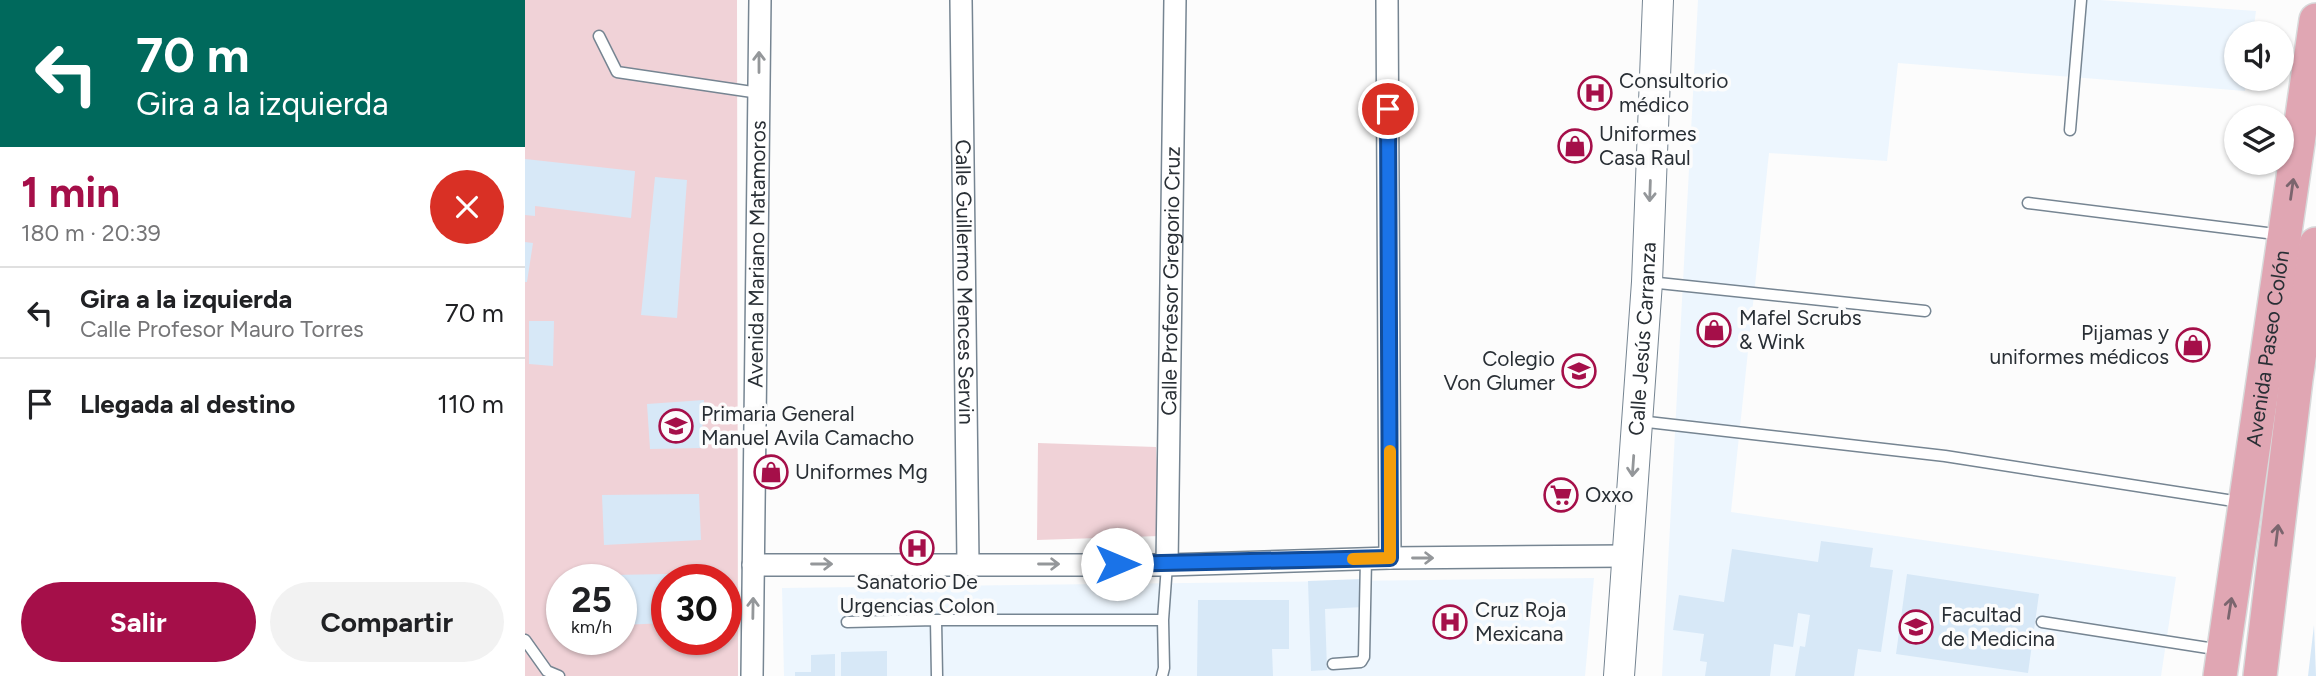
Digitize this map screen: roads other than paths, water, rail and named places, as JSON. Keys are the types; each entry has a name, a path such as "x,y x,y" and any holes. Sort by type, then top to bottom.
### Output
{"main road":[{"name":"Calle Jesús Carranza","path":"1619,676 1647,282 1658,0"},
{"name":"Avenida Paseo Colón","path":"2260,676 2281,377 2301,240 2316,20"},
{"name":"Avenida Paseo Colón","path":"2222,663 2246,503 2281,377"}],"street":[{"name":"Avenida Mariano Matamoros","path":"752,676 759,0"},
{"name":"Calle Guillermo Mences Servin","path":"961,0 968,564"},
{"name":"Calle Profesor Gregorio Cruz","path":"1167,565 1175,0"},
{"path":"1387,0 1390,558"},
{"path":"753,565 1167,565 1390,558 1626,556"}],"lane":[{"path":"2070,130 2081,0"},
{"path":"599,36 617,72 759,93"},
{"path":"2028,203 2301,240"},
{"path":"1647,282 1925,311"},
{"path":"1636,421 1945,456 2246,503"},
{"path":"1333,664 1361,662 1364,657 1366,559"},
{"path":"1162,676 1167,565"},
{"path":"936,620 937,676"},
{"path":"846,622 1163,620"},
{"path":"2042,622 2222,663"},
{"path":"525,640 547,671 559,676"}],"place":[{"name":"Consultorio médico","path":"1595,93"},
{"name":"Uniformes Casa Raul","path":"1575,146"},
{"name":"Mafel Scrubs & Wink","path":"1714,330"},
{"name":"Pijamas y uniformes médicos","path":"2193,345"},
{"name":"Colegio Von Glumer","path":"1579,371"},
{"name":"Primaria General Manuel Avila Camacho","path":"676,426"},
{"name":"Uniformes Mg","path":"771,472"},
{"name":"Oxxo","path":"1561,495"},
{"name":"Sanatorio De Urgencias Colon","path":"917,548"},
{"name":"Cruz Roja Mexicana","path":"1450,622"},
{"name":"Facultad de Medicina","path":"1916,627"}]}
